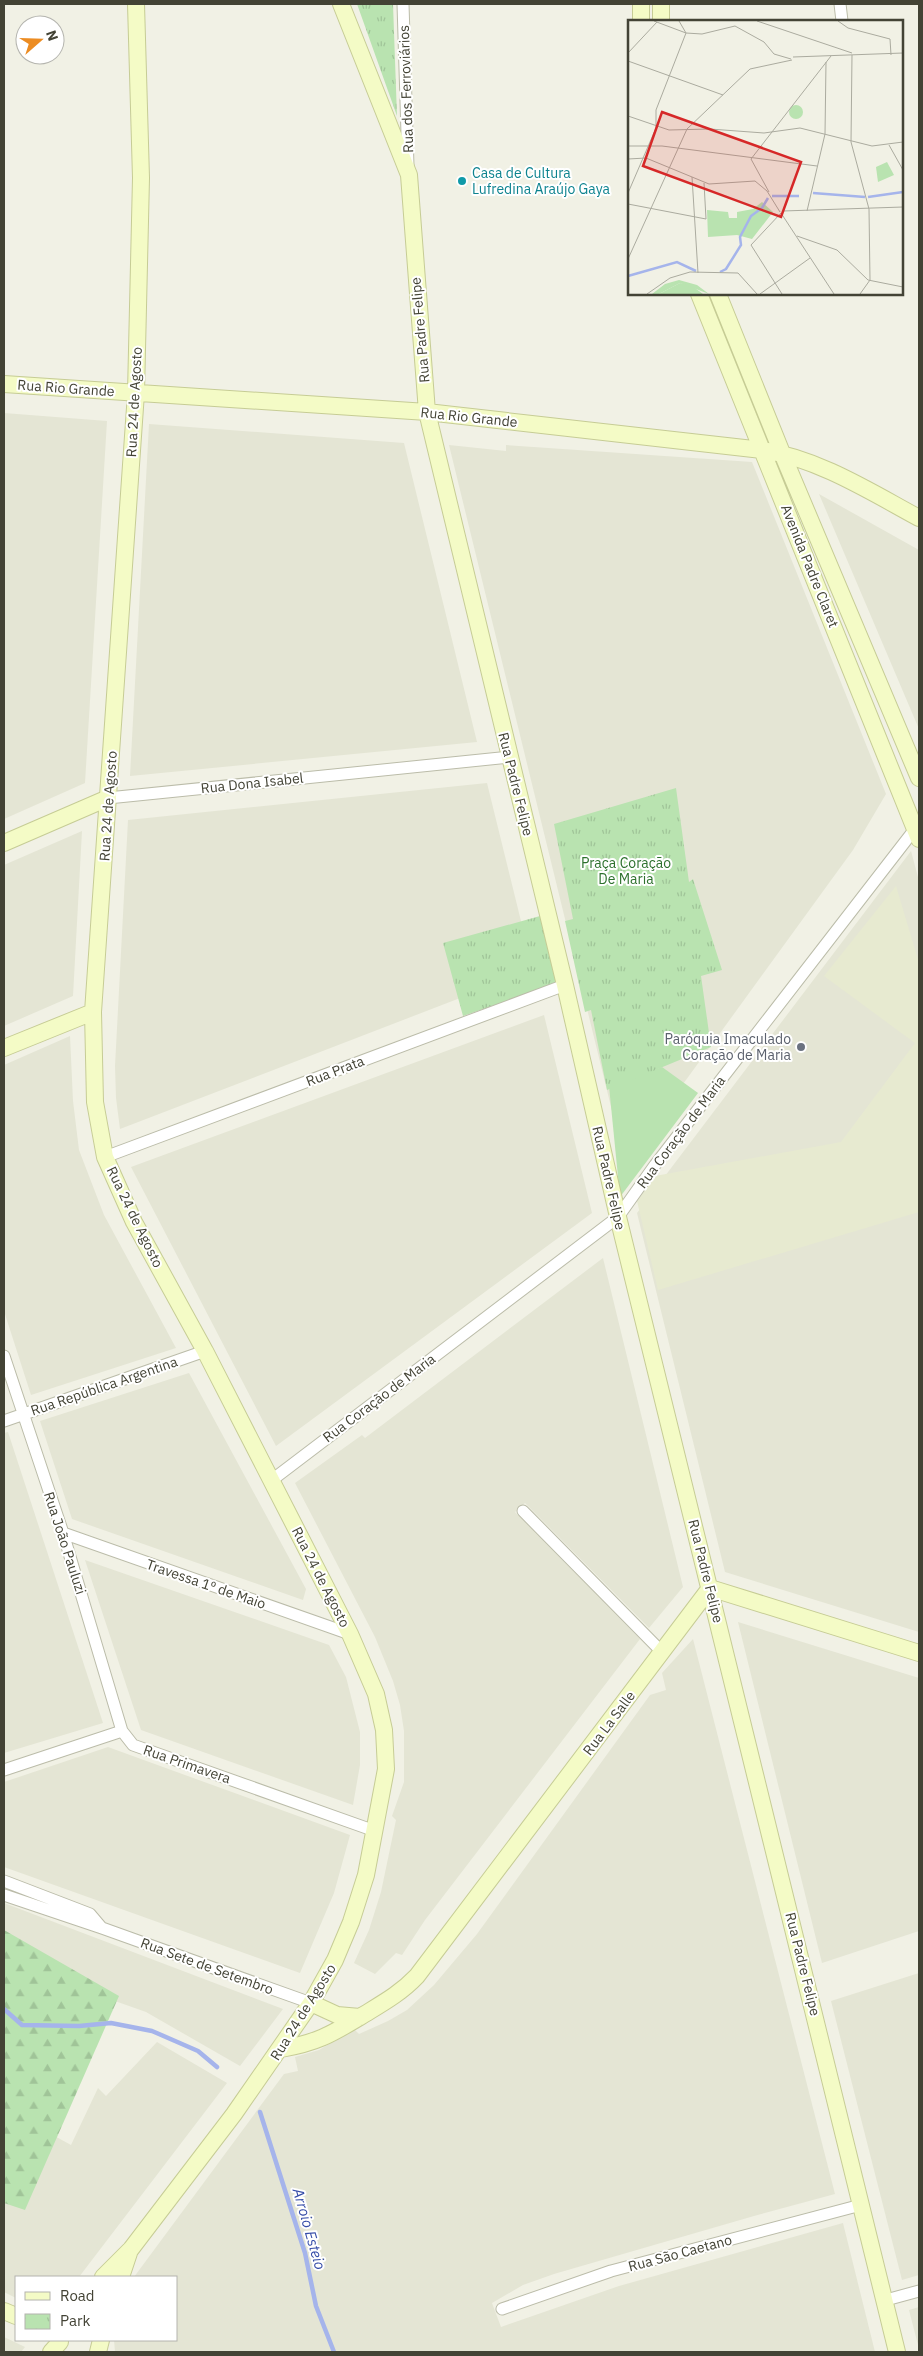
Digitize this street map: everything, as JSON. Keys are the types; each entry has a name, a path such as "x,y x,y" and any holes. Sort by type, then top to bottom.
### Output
{"main road":[{"name":"Rua 24 de Agosto","path":"104,2276 131,2249 250,2093 311,2003 335,1960 351,1922 366,1875 386,1769 384,1730 376,1694 350,1634 205,1351 134,1222 105,1157 95,1102 93,1012 136,393 141,178 136,4"},
{"name":"Rua Padre Felipe","path":"341,4 409,175 428,412 565,985 618,1217 886,2300 897,2352"},
{"path":"641,4 642,20"},
{"path":"661,4 661,20"},
{"name":"Avenida Padre Claret","path":"699,295 918,830"},
{"name":"Avenida Padre Claret","path":"718,295 782,453 919,778"},
{"name":"Rua Rio Grande","path":"4,384 428,412 762,450 782,453 811,462 919,518"},
{"name":"Rua Dona Isabel","path":"4,843 108,798"},
{"path":"4,1048 93,1012"},
{"path":"710,1588 919,1653"},
{"name":"Rua La Salle","path":"281,2049 308,2044 341,2030 391,1999 417,1976 710,1588"},
{"path":"311,2003 337,2016 360,2017"},
{"name":"Rua 24 de Agosto","path":"121,2276 131,2249"}],"street":[{"name":"Rua dos Ferroviários","path":"403,4 409,175"},
{"path":"840,4 842,20"},
{"name":"Rua Dona Isabel","path":"108,798 510,757"},
{"name":"Rua Coração de Maria","path":"272,1480 618,1217 661,1157 918,830"},
{"name":"Rua Prata","path":"105,1157 565,985"},
{"name":"Rua República Argentina","path":"4,1421 205,1351"},
{"name":"Rua João Pauluzi","path":"4,1356 22,1415 63,1533 122,1731"},
{"path":"524,1511 662,1652"},
{"name":"Travessa 1º de Maio","path":"63,1533 350,1634"},
{"path":"4,1770 122,1731"},
{"name":"Rua Primavera","path":"122,1731 132,1745 375,1831"},
{"name":"Rua Sete de Setembro","path":"4,1880 22,1889 90,1914 102,1928"},
{"name":"Rua Sete de Setembro","path":"4,1895 311,2003"},
{"name":"Rua São Caetano","path":"502,2309 611,2271 861,2205"},
{"path":"886,2300 919,2291"}],"shaded area":[{"path":"4,413 107,421 85,783 4,819"},
{"path":"149,424 404,443 477,742 130,776"},
{"path":"449,445 506,451 506,445 752,462 886,794 853,850 625,1164"},
{"path":"819,494 919,550 919,729"},
{"path":"487,783 533,970 120,1129 116,1098 115,1066 128,820"},
{"path":"82,831 73,996 4,1026 4,865"},
{"path":"911,851 919,881 919,1632 725,1572 637,1213"},
{"path":"896,886 919,963 919,1212 658,1290 637,1201 655,1176 841,1142 915,1043 824,976"},
{"path":"544,1015 592,1213 276,1446 131,1167"},
{"path":"70,1036 73,1101 79,1150 104,1215 176,1348 31,1395 4,1311 4,1065"},
{"path":"603,1258 683,1587 649,1628 525,1503 515,1512 640,1639 425,1920 402,1955 396,1953 375,1974 354,1963 369,1930 381,1892 396,1820 392,1816 404,1782 404,1731 400,1705 393,1681 375,1637 295,1483 362,1435 365,1438"},
{"path":"189,1373 306,1589 303,1600 72,1519 40,1421"},
{"path":"8,1432 103,1723 4,1753 4,1433"},
{"path":"85,1560 329,1645 346,1677 360,1732 360,1765 353,1805 141,1730"},
{"path":"738,1622 919,1678 919,1931 822,1963"},
{"path":"693,1639 835,2194 554,2274 523,2285 492,2303 501,2327 619,2286 843,2223 875,2352 115,2352 114,2341 178,2341 178,2276 135,2276 284,2074 298,2071 295,2057 319,2050 354,2029 359,2034 388,2021 407,2010 434,1985 477,1934 650,1695 666,1690 662,1673"},
{"path":"108,1747 350,1835 334,1893 300,1973 4,1867 4,1782"},
{"path":"4,1903 283,2009 240,2066 146,2012 50,1978 4,1974"},
{"path":"919,1973 919,2275 902,2280 831,2001"},
{"path":"157,2042 227,2083 80,2276 15,2276 15,2298 4,2292 4,2188 51,2134 71,2145 98,2088 106,2096"},
{"path":"919,2307 919,2349 909,2310"},
{"path":"4,2337 25,2347 21,2352 4,2352"}],"green space":[{"path":"357,4 393,4 397,116"},
{"name":"Praça Coração De Maria","path":"676,788 689,882 693,879 722,970 701,976 711,1047 607,1090 591,1010 585,1012 565,921 573,919 554,824"},
{"path":"540,916 559,983 463,1016 443,943"},
{"path":"662,1067 698,1093 620,1197 609,1086"},
{"path":"4,1930 119,1996 25,2210 4,2203"}],"waterway":[{"name":"Arroio Esteio","path":"4,2009 22,2025 79,2026 111,2023 152,2031 198,2051 217,2067"},
{"name":"Arroio Esteio","path":"260,2112 305,2253 316,2306 334,2352"}],"place":[{"name":"Casa de Cultura Lufredina Araújo Gaya","path":"462,181"},
{"name":"Paróquia Imaculado Coração de Maria","path":"801,1047"}]}
